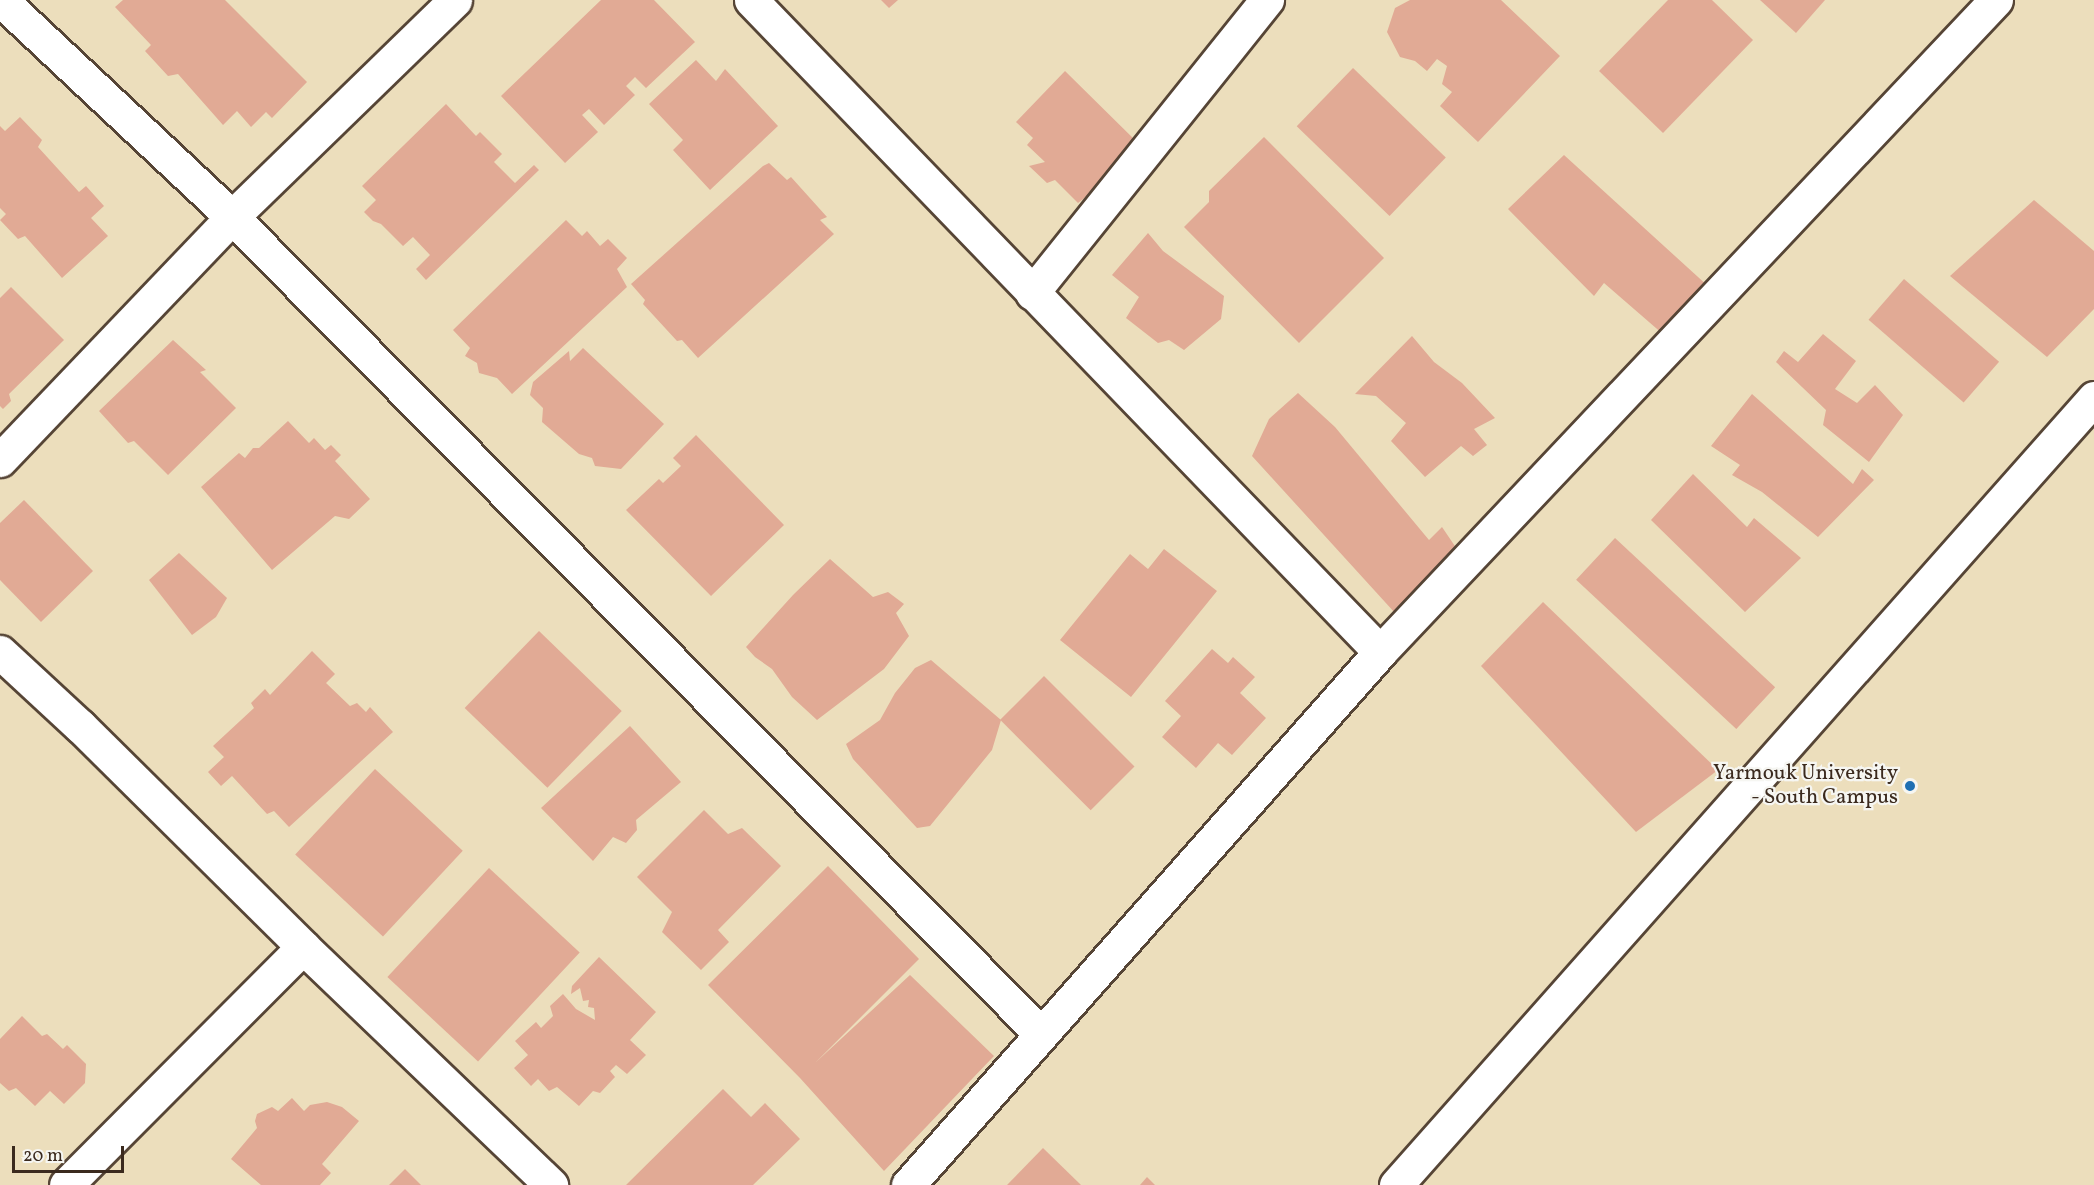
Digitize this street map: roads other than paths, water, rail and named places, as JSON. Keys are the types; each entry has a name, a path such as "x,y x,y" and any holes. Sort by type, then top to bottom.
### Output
{"street":[{"path":"1,0 232,217 1041,1034"},
{"path":"0,460 232,217 455,0"},
{"path":"751,0 1380,652"},
{"path":"1032,293 1267,0"},
{"path":"908,1185 1380,652 1996,0"},
{"path":"1396,1185 2094,398"},
{"path":"0,652 80,726 303,947 551,1185"},
{"path":"66,1185 303,947"}],"place":[{"name":"Yarmouk University - South Campus","path":"1910,786"}]}
